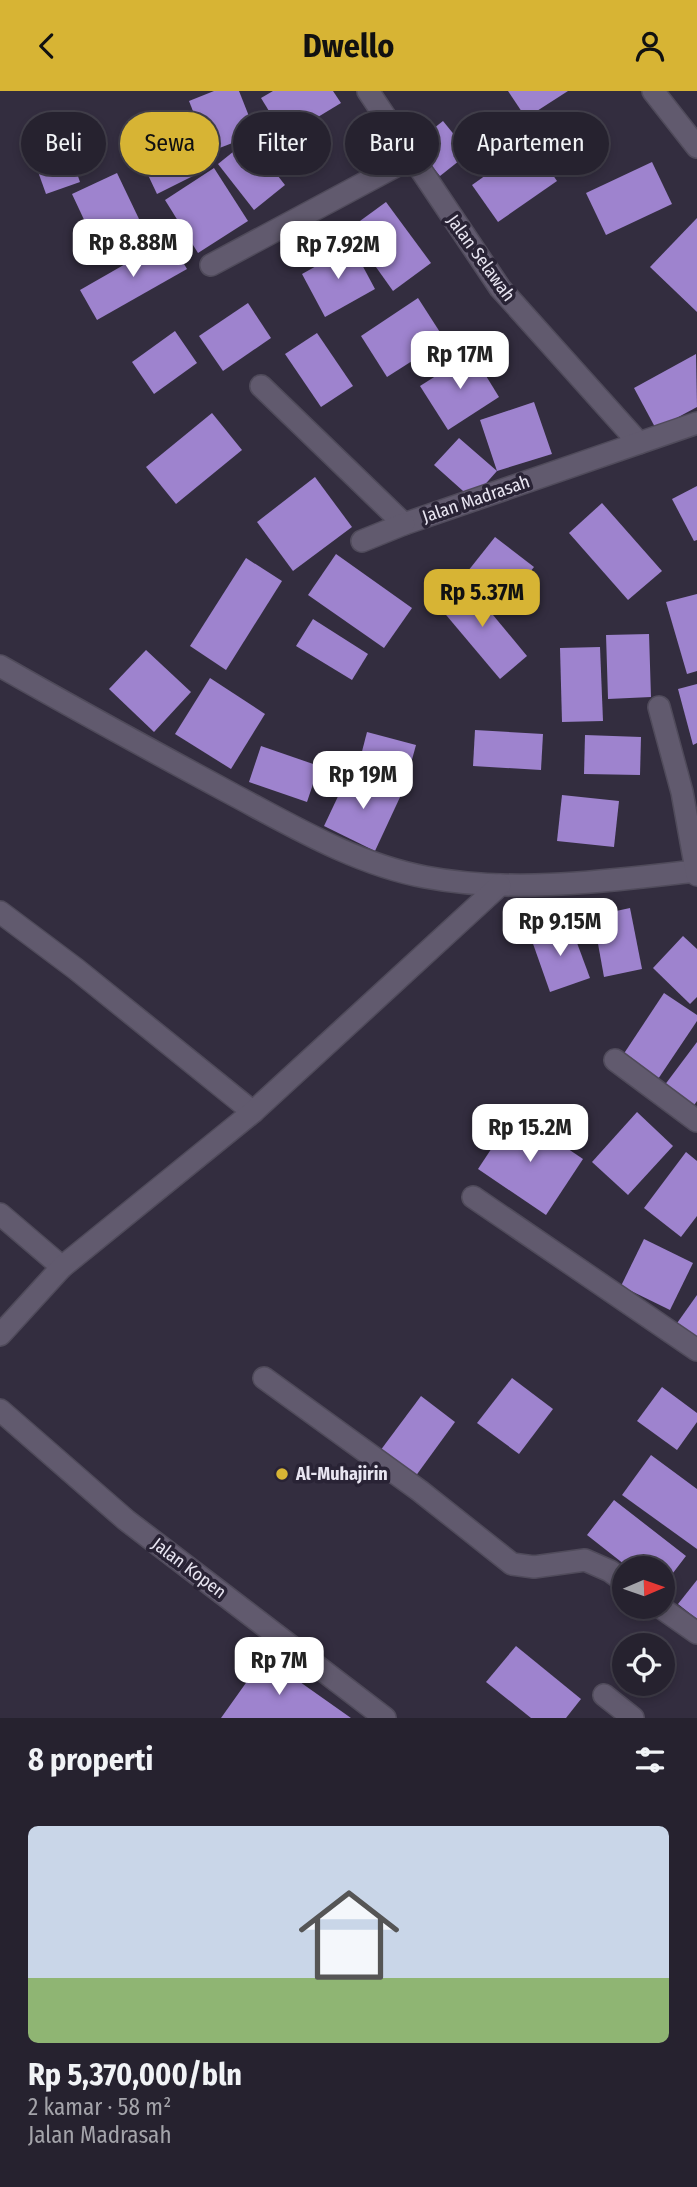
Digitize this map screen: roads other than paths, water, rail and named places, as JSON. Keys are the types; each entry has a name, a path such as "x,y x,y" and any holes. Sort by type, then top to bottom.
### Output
{"street":[{"name":"Jalan Selawah","path":"368,91 381,112"},
{"path":"653,91 697,146"},
{"path":"211,265 379,175"},
{"name":"Jalan Selawah","path":"423,175 500,288 639,443"},
{"name":"Jalan Madrasah","path":"261,386 404,524 697,423"},
{"path":"362,541 404,524"},
{"path":"0,666 110,729 359,859 426,877 500,884 609,882 696,873 682,792 659,707"},
{"path":"0,1335 62,1267 253,1112 500,884"},
{"path":"0,912 76,968 253,1112"},
{"path":"615,1060 697,1121"},
{"path":"473,1197 697,1350"},
{"path":"0,1214 62,1267"},
{"path":"264,1378 420,1491 512,1564 534,1567 585,1560 612,1572"},
{"name":"Jalan Kopen","path":"0,1411 126,1520 384,1718"},
{"path":"676,1618 697,1633"},
{"path":"604,1695 633,1718"}],"place":[{"name":"Al-Muhajirin","path":"282,1474"}]}
